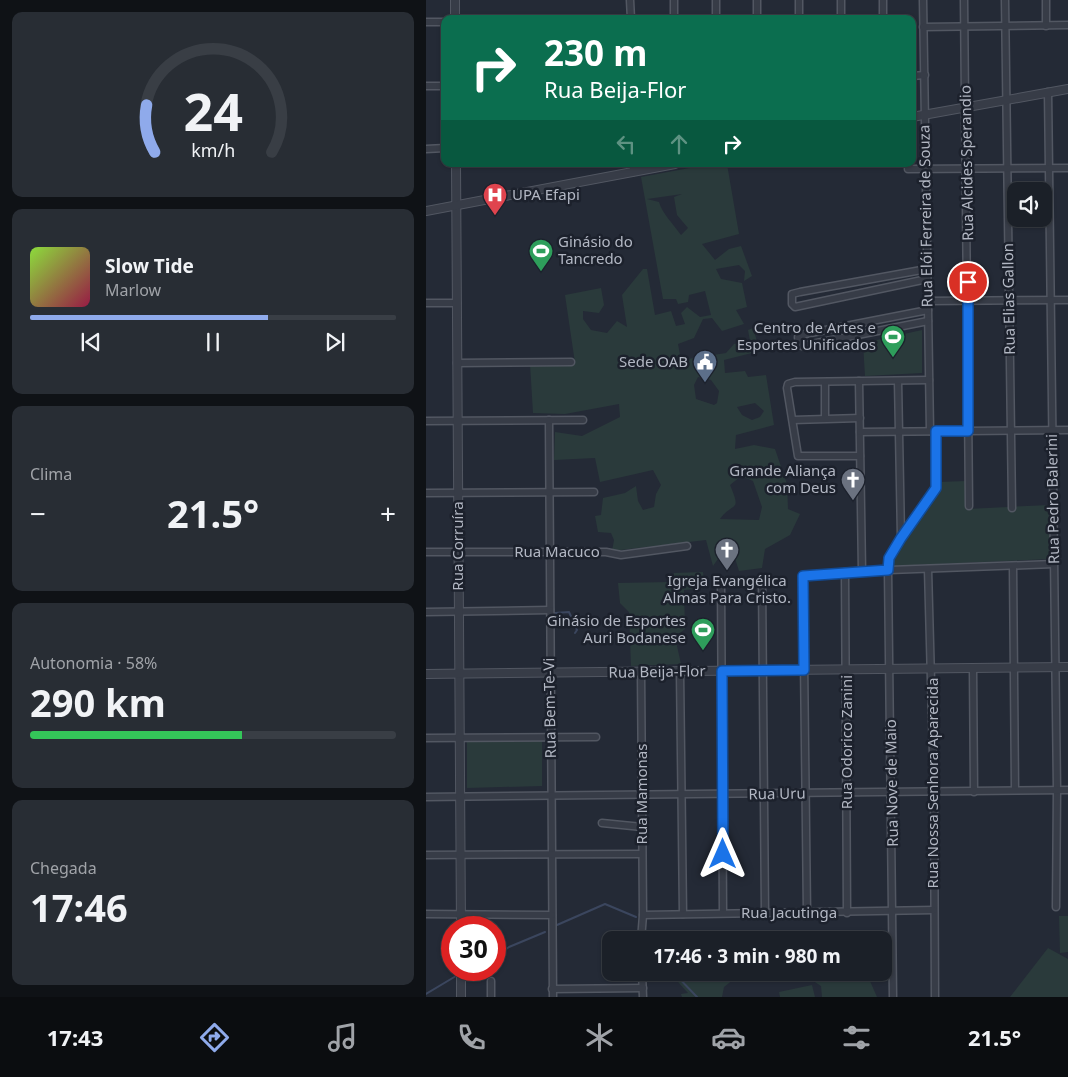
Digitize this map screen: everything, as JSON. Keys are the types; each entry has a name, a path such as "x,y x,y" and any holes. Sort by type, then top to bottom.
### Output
{"street":[{"path":"455,0 455,15"},
{"path":"630,0 631,15"},
{"path":"674,0 674,15"},
{"path":"716,0 716,15"},
{"path":"757,0 757,15"},
{"path":"799,0 799,15"},
{"path":"841,0 841,15"},
{"path":"882,0 883,15"},
{"name":"Rua Elói Ferreira de Souza","path":"901,538 936,488 928,380 923,0"},
{"name":"Rua Alcides Sperandio","path":"964,0 969,300 969,506"},
{"name":"Rua Elias Gallon","path":"1005,0 1012,508"},
{"path":"1046,0 1046,26"},
{"path":"426,22 441,22"},
{"path":"923,28 1068,25"},
{"path":"916,76 925,75"},
{"path":"426,86 441,86"},
{"path":"916,116 1068,89"},
{"name":"Rua Pedro Balerini","path":"1048,92 1057,790 1056,907"},
{"path":"426,149 441,148"},
{"name":"Rua Corruíra","path":"456,167 461,737 460,914"},
{"path":"426,211 633,168"},
{"path":"908,169 1068,168"},
{"path":"927,269 792,294 792,304 795,307 927,279"},
{"path":"928,301 1068,300"},
{"path":"426,303 457,302"},
{"path":"928,310 800,335 798,341 799,345 802,346 928,320"},
{"path":"457,363 571,362"},
{"path":"860,456 798,456 787,388 788,384 794,382 928,380"},
{"path":"859,381 862,571"},
{"path":"898,381 901,538"},
{"path":"825,383 825,418"},
{"path":"793,420 860,418"},
{"name":"Rua Bem-Te-Vi","path":"548,420 552,997"},
{"path":"426,421 583,420"},
{"path":"860,432 1068,430"},
{"path":"426,493 594,492"},
{"name":"Rua Nove de Maio","path":"893,997 894,911 888,570 889,558 901,538"},
{"name":"Rua Macuco","path":"426,552 549,551 606,552 621,555 687,546"},
{"path":"807,913 803,576 862,571 1054,564"},
{"path":"1014,566 1015,790"},
{"name":"Rua Nossa Senhora Aparecida","path":"928,569 932,668 935,997"},
{"name":"Rua Odorico Zanini","path":"845,572 847,913"},
{"path":"762,580 765,913"},
{"path":"721,582 723,913"},
{"path":"426,612 550,610"},
{"name":"Rua Beija-Flor","path":"426,674 1068,667"},
{"path":"973,668 974,792"},
{"name":"Rua Mamonas","path":"641,672 642,931"},
{"path":"680,672 683,914"},
{"path":"426,738 596,737"},
{"name":"Rua Uru","path":"426,797 1068,790"},
{"path":"602,824 642,827"},
{"path":"426,855 642,854"},
{"name":"Rua Jacutinga","path":"643,915 847,913 934,910"},
{"path":"426,914 552,914"},
{"path":"461,981 461,997"},
{"path":"491,981 491,997"},
{"path":"643,981 643,997"},
{"path":"552,989 643,988"}],"shaded area":[{"path":"695,167 728,167 739,234 702,244 715,260 729,249 741,246 752,276 744,281 745,271 739,265 716,269 721,279 742,283 747,307 736,310 744,324 722,331 712,318 703,319 694,338 678,344 681,360 726,353 734,344 751,346 748,330 753,328 760,351 724,360 725,373 745,371 748,377 766,375 774,425 736,435 735,449 754,445 775,449 787,484 788,509 800,514 790,535 765,549 762,568 739,571 733,552 722,553 713,566 706,540 612,551 614,540 611,533 598,532 595,516 601,515 603,498 625,493 636,486 638,501 643,510 654,507 656,494 661,485 653,470 600,482 595,458 554,460 555,432 582,436 620,417 619,404 565,414 533,413 530,364 561,366 575,363 565,295 601,288 604,305 599,313 583,311 583,319 591,330 607,333 617,321 627,327 622,295 643,269 647,269 655,315 671,311 676,326 685,324 681,313 687,307 700,317 711,315 705,291 689,295 688,302 678,304 676,299 663,299 641,177","holes":["682,194 674,197 677,215 688,228 681,235 665,215 659,202 647,199","698,377 711,380 719,391 717,403 714,405 696,399 694,385","755,403 764,411 760,417 752,420 742,415 737,407","741,476 753,481 762,507 759,520 720,519 736,503 730,485"]},
{"name":"Centro de Artes e Esportes Unificados","path":"922,330 922,373 865,376 863,343"},
{"path":"966,481 967,509 1049,505 1051,559 891,566 890,562 939,486 939,482"},
{"path":"703,572 705,588 684,590 685,629 675,637 681,664 631,666 629,612 620,603 618,583 671,582 674,573"},
{"path":"542,741 542,786 467,788 467,742"},
{"path":"1059,916 1068,916 1068,952 1060,953"},
{"path":"1048,948 1068,959 1068,997 1010,997"},
{"path":"677,981 732,981 724,987 722,997 682,997 681,994 688,993"},
{"path":"813,981 870,981 877,997 822,997 821,986"},
{"path":"812,985 815,997 780,997 779,992"}],"waterway":[{"path":"555,613 569,612 577,630 575,633"},
{"path":"557,925 605,904 636,917"},
{"path":"506,949 545,932"},
{"path":"426,994 448,981"},
{"path":"682,981 697,997"}],"place":[{"name":"UPA Efapi","path":"495,216"},
{"name":"Ginásio do Tancredo","path":"541,272"},
{"name":"Centro de Artes e Esportes Unificados","path":"893,358"},
{"name":"Sede OAB","path":"705,383"},
{"name":"Grande Aliança com Deus","path":"853,501"},
{"name":"Igreja Evangélica Almas Para Cristo.","path":"727,571"},
{"name":"Ginásio de Esportes Auri Bodanese","path":"703,651"}],"route":[{"path":"723,854 722,671 804,670 803,576 888,570 889,558 936,488 936,431 968,431 968,282"}]}
